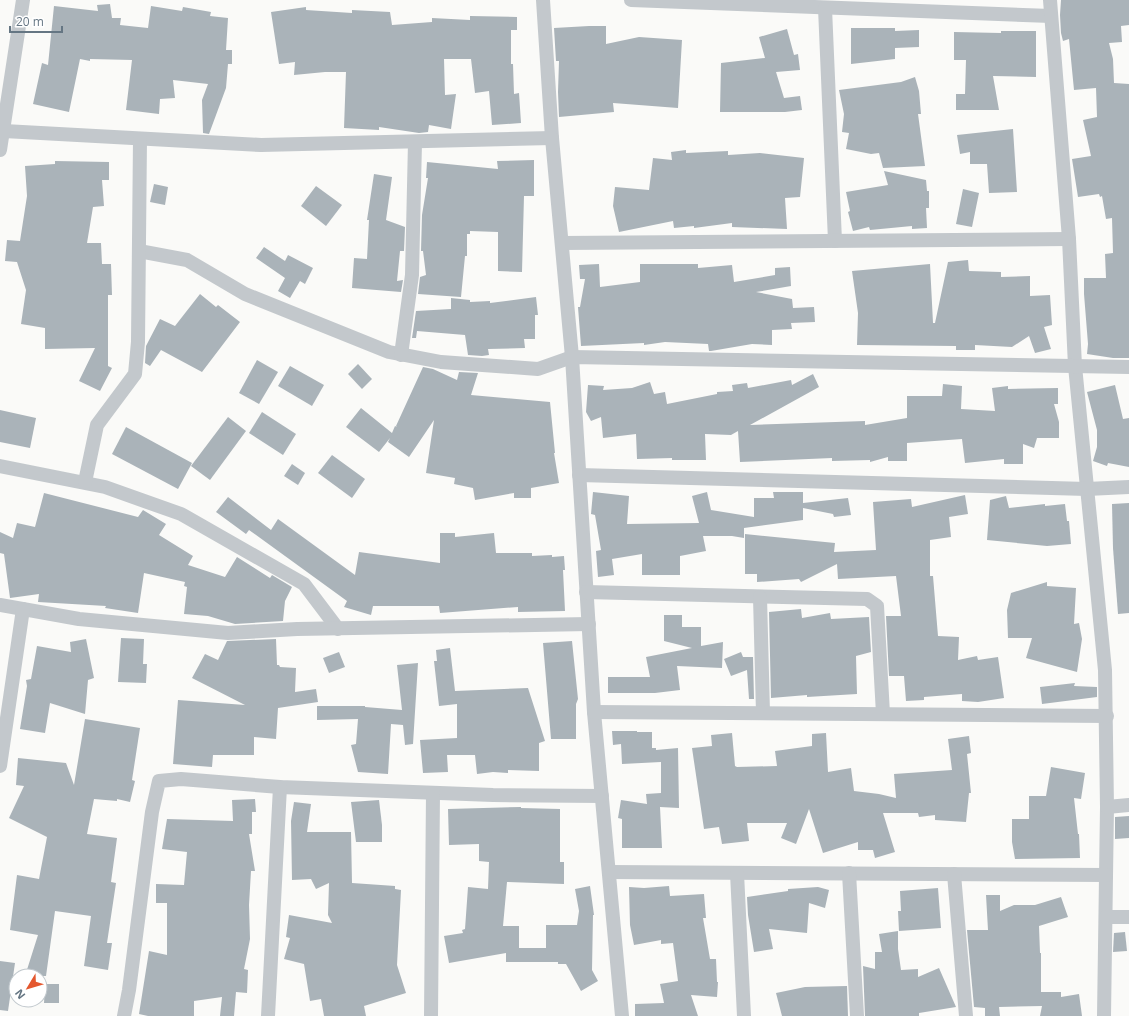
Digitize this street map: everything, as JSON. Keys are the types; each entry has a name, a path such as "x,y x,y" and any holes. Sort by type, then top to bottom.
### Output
{"street":[{"path":"0,150 23,0"},
{"path":"542,0 552,138 572,358 594,712 622,1016"},
{"path":"631,0 1051,16"},
{"path":"1050,0 1069,239 1075,366 1106,670 1107,807 1104,1016"},
{"path":"825,8 835,241"},
{"path":"4,131 261,145 552,138"},
{"path":"85,482 97,425 135,374 138,342 140,139"},
{"path":"401,355 412,275 415,142"},
{"path":"562,244 1069,239"},
{"path":"139,251 187,260 245,294 389,352 441,362 538,369 572,358 1129,366"},
{"path":"0,466 105,487 181,514 304,584 338,629"},
{"path":"579,475 1087,489 1129,487"},
{"path":"586,592 867,599 877,606 883,714"},
{"path":"760,597 763,713"},
{"path":"0,605 79,619 228,633 338,629 589,624"},
{"path":"0,766 23,609"},
{"path":"594,712 1107,716"},
{"path":"124,1016 129,990 152,812 159,781 181,779 280,787 493,795 602,796"},
{"path":"268,1016 280,787"},
{"path":"431,1016 433,793"},
{"path":"1107,807 1129,804"},
{"path":"609,872 1106,875"},
{"path":"737,872 744,1016"},
{"path":"849,873 857,1016"},
{"path":"954,874 966,1016"},
{"path":"1106,917 1129,917"}],"building":[{"path":"1061,0 1129,0 1129,25 1121,26 1122,42 1109,43 1113,59 1114,83 1129,84 1129,358 1113,358 1087,354 1088,344 1084,278 1106,278 1105,254 1113,253 1112,218 1106,219 1102,196 1100,197 1099,194 1078,197 1072,159 1091,156 1083,120 1097,117 1096,88 1074,90 1069,39 1063,41 1061,33"},
{"path":"110,4 112,18 121,18 120,25 148,28 151,6 182,11 183,7 211,12 210,16 228,18 226,50 232,50 232,64 228,64 226,88 209,134 203,133 202,100 208,84 173,80 175,98 160,99 159,114 126,110 132,60 90,59 90,61 80,59 69,112 33,104 42,63 48,65 54,6 98,11 97,5"},
{"path":"306,7 306,10 352,13 352,10 390,12 392,25 432,22 432,18 470,20 470,16 517,17 517,30 511,30 511,64 513,64 514,94 519,93 521,123 492,125 489,91 475,93 471,59 444,59 445,95 456,94 451,129 429,125 428,132 419,133 379,127 379,130 344,128 346,72 325,72 294,75 295,62 279,64 271,12"},
{"path":"606,26 606,44 639,37 682,40 678,108 613,103 614,112 559,117 559,61 556,61 554,28"},
{"path":"851,28 895,28 895,31 919,30 919,47 895,48 895,59 851,64"},
{"path":"787,29 794,55 798,54 800,70 776,72 784,98 800,96 802,110 785,112 720,112 721,63 765,58 759,37"},
{"path":"1001,31 1036,31 1036,77 993,76 999,110 956,110 956,94 965,94 966,60 954,60 954,32 1001,33"},
{"path":"915,77 919,91 921,114 918,114 925,166 883,168 879,153 871,154 846,149 849,133 842,132 844,114 839,90 901,82"},
{"path":"1013,129 1017,192 989,193 987,164 970,164 970,152 960,154 957,135"},
{"path":"686,150 686,153 728,151 728,155 760,153 804,158 800,197 785,198 787,229 732,227 732,223 694,228 694,226 674,228 673,221 619,232 613,206 615,187 649,190 653,158 672,160 671,152"},
{"path":"534,160 534,196 524,196 522,272 498,271 498,232 470,231 470,234 467,234 467,256 465,256 461,297 418,294 420,277 426,275 423,251 421,251 422,215 428,178 426,178 427,162 498,169 497,161"},
{"path":"55,161 109,162 109,180 102,180 104,206 93,207 87,243 101,243 102,264 111,264 112,295 108,295 108,366 112,368 100,391 79,381 95,348 45,349 45,328 21,324 26,290 17,262 5,261 7,240 20,241 27,196 25,166 55,164"},
{"path":"884,171 926,180 927,191 929,191 929,208 926,208 927,228 912,229 912,226 870,230 869,227 853,231 848,212 850,211 846,192 888,185"},
{"path":"374,174 392,177 386,220 405,227 404,251 400,251 397,281 403,280 401,292 352,288 354,258 367,259 369,220 367,220"},
{"path":"154,184 168,187 165,205 150,202"},
{"path":"316,186 342,205 326,226 301,206"},
{"path":"963,189 979,193 972,227 956,224"},
{"path":"264,247 285,261 288,255 313,268 305,284 300,281 290,298 278,291 285,278 256,258"},
{"path":"968,260 969,271 1001,272 1001,277 1030,276 1030,296 1050,295 1052,325 1044,327 1051,349 1035,353 1029,336 1012,347 975,345 975,350 956,350 956,346 857,345 858,313 852,271 930,264 933,323 935,323 948,262"},
{"path":"599,264 600,287 640,282 640,264 698,264 698,268 732,265 734,282 775,275 775,268 790,267 791,286 756,292 792,299 793,308 814,307 815,322 791,323 792,329 772,330 772,345 752,344 711,351 709,351 708,344 665,342 644,345 644,343 581,346 578,307 580,307 585,279 580,279 579,265"},
{"path":"200,294 216,307 218,305 240,322 202,372 161,350 150,366 145,363 146,346 160,319 175,326"},
{"path":"536,297 538,315 535,315 535,339 524,339 525,348 488,349 489,355 468,355 465,335 417,331 416,338 412,338 416,311 451,309 451,298 470,300 470,302 490,301 490,303"},
{"path":"257,360 278,372 259,404 239,393"},
{"path":"358,364 372,379 362,389 348,374"},
{"path":"290,366 324,385 312,406 278,386"},
{"path":"423,367 433,369 457,380 459,372 478,373 471,395 550,402 554,453 559,483 531,488 531,498 514,498 514,493 475,500 473,488 454,484 455,478 426,473 434,420 409,457 388,442 390,438 379,452 346,427 361,408 392,433 395,426 397,427 396,426"},
{"path":"813,374 819,387 750,425 865,421 865,425 907,418 907,396 942,396 943,384 962,386 961,409 995,411 992,388 1008,386 1008,389 1058,388 1058,404 1054,404 1059,422 1059,438 1037,438 1034,448 1023,444 1023,464 1004,464 1004,459 965,463 962,439 907,443 907,461 888,461 888,457 870,462 870,460 832,461 832,458 740,462 738,431 731,435 705,434 706,460 672,460 672,458 637,459 636,434 603,438 601,417 591,421 586,412 588,385 604,386 603,390 632,388 650,382 654,394 665,392 667,404 717,394 717,392 733,391 732,385 747,383 748,388 791,380 792,385"},
{"path":"1115,385 1123,419 1129,418 1129,467 1108,463 1107,466 1093,461 1097,447 1097,430 1087,392"},
{"path":"0,410 36,418 30,448 0,442"},
{"path":"262,412 296,434 283,455 249,433"},
{"path":"228,417 246,431 210,480 191,466"},
{"path":"126,427 192,463 178,489 112,454"},
{"path":"332,455 365,479 352,498 318,473"},
{"path":"292,464 305,473 298,485 284,476"},
{"path":"593,492 629,496 627,524 699,523 692,496 707,492 711,510 754,517 754,498 774,498 773,492 803,492 803,503 848,498 851,515 834,517 833,514 803,508 803,520 744,528 744,538 732,536 703,536 706,551 680,556 680,575 642,575 642,554 612,559 614,575 598,577 596,551 601,550 595,515 591,514"},
{"path":"44,493 138,517 143,510 166,524 159,535 193,556 188,565 225,577 237,557 270,578 272,575 292,587 285,601 283,621 235,624 208,616 184,614 187,587 184,586 185,582 144,573 138,613 105,608 106,606 38,602 39,594 10,598 4,554 0,553 0,532 13,538 17,523 35,527"},
{"path":"965,495 968,514 949,517 951,537 930,540 930,576 933,576 938,636 959,637 958,660 977,656 978,660 998,657 1004,698 978,702 962,701 962,694 924,697 924,700 906,701 904,676 889,676 886,616 901,616 896,576 838,579 837,564 801,582 799,579 757,582 757,574 745,574 745,534 835,543 834,552 876,550 873,502 911,499 912,507"},
{"path":"1006,496 1009,508 1045,504 1045,506 1065,504 1067,521 1069,521 1071,544 1047,546 987,540 990,500"},
{"path":"228,497 271,530 278,519 355,575 359,552 440,563 440,533 455,533 455,537 494,533 496,553 532,553 532,556 564,556 565,570 563,570 565,611 518,612 518,607 440,613 439,606 373,606 371,615 344,607 347,601 249,530 246,534 216,512"},
{"path":"1129,503 1129,613 1118,614 1113,548 1112,504"},
{"path":"1047,582 1047,586 1076,588 1074,624 1079,623 1082,639 1077,672 1026,658 1032,638 1008,638 1007,610 1011,593"},
{"path":"801,609 802,618 830,613 831,619 869,617 871,652 856,656 857,694 807,697 807,695 771,698 769,612"},
{"path":"664,615 682,615 682,627 701,627 701,646 723,642 722,668 677,666 680,690 655,693 608,693 608,677 650,677 646,657 692,648 664,641"},
{"path":"121,638 144,639 143,664 147,664 146,683 118,682"},
{"path":"86,639 94,678 88,680 85,714 50,703 45,733 20,729 27,686 26,680 31,679 37,646 71,652 70,642"},
{"path":"276,639 277,665 280,667 296,668 295,692 316,689 318,702 278,708 276,739 254,737 254,755 213,755 212,767 173,764 178,700 245,705 192,678 205,654 218,660 227,641"},
{"path":"572,641 578,699 576,704 576,739 551,739 543,643"},
{"path":"450,648 455,691 528,688 545,741 539,743 539,771 508,770 508,773 493,772 477,774 475,755 447,755 448,772 423,773 420,740 457,738 457,704 439,706 434,661 437,661 436,650"},
{"path":"339,652 345,667 329,673 323,658"},
{"path":"741,652 743,657 753,657 754,699 749,699 747,670 731,676 724,659"},
{"path":"418,663 413,744 405,745 403,725 391,724 388,774 358,772 351,745 356,744 358,719 317,720 317,706 365,706 402,710 397,665"},
{"path":"1075,683 1074,686 1097,687 1097,697 1042,704 1040,687"},
{"path":"85,719 140,728 132,780 135,781 130,802 117,799 117,801 94,799 87,834 117,838 111,882 116,883 107,943 112,943 108,970 84,966 91,916 55,911 47,968 28,968 38,935 10,930 17,875 39,879 47,837 9,818 24,786 16,785 18,758 66,763 74,785"},
{"path":"612,731 652,732 652,748 656,748 656,750 678,748 679,808 660,807 662,848 622,848 622,819 618,818 621,800 647,804 646,794 661,793 661,762 622,764 621,744 613,745"},
{"path":"732,733 735,766 737,767 777,766 775,751 812,746 812,734 826,733 828,772 851,768 854,791 896,798 894,774 952,770 948,739 969,736 971,753 967,754 971,793 969,793 966,822 935,820 935,815 919,817 918,813 883,813 895,852 875,858 873,850 858,850 858,842 823,853 809,809 796,844 781,838 787,823 747,823 749,841 722,844 719,827 704,829 692,748 712,746 711,735"},
{"path":"1051,767 1085,773 1081,799 1074,798 1079,834 1080,858 1015,859 1012,842 1012,819 1029,819 1029,796 1046,796"},
{"path":"255,799 256,812 252,812 252,834 249,834 255,871 251,871 249,905 250,939 244,969 248,970 247,993 236,992 234,1016 220,1016 222,997 194,1001 194,1016 148,1016 139,1014 149,951 167,955 167,903 156,903 156,884 184,885 187,852 162,849 167,819 233,821 232,800"},
{"path":"379,800 382,825 382,842 356,842 351,802"},
{"path":"294,802 311,804 307,832 351,832 352,883 395,886 395,889 401,890 397,965 406,993 364,1006 366,1016 324,1016 321,999 310,1001 304,964 284,959 290,938 286,937 289,915 332,923 328,915 329,883 316,889 311,879 292,880 291,821"},
{"path":"521,807 560,809 560,862 564,862 564,884 507,882 503,926 519,926 519,948 546,948 546,925 577,925 579,911 575,889 590,886 594,915 592,970 598,981 581,991 566,964 558,964 558,962 506,962 506,953 449,963 444,936 463,933 462,930 465,929 468,887 488,889 489,862 479,861 479,844 449,845 448,809"},
{"path":"1129,816 1129,838 1115,839 1115,817"},
{"path":"669,886 670,896 704,894 706,918 703,918 710,959 716,959 718,982 717,997 691,995 698,1016 635,1016 635,1004 664,1003 660,984 678,981 673,943 661,944 661,940 634,945 630,925 629,887 644,888"},
{"path":"818,887 829,890 825,908 809,903 807,933 769,929 773,949 754,952 748,915 747,897 788,891 788,889"},
{"path":"938,888 941,928 899,931 898,911 901,911 900,891"},
{"path":"986,895 1000,895 1000,911 1014,905 1035,905 1061,897 1068,917 1039,926 1041,992 1061,992 1061,997 1079,994 1082,1016 1040,1016 1042,1006 999,1007 1000,1016 985,1016 985,1008 974,1007 967,930 988,930"},
{"path":"898,931 898,949 901,970 918,969 918,977 939,968 956,1007 919,1013 919,1016 865,1016 863,966 875,969 875,952 882,952 879,934"},
{"path":"1125,932 1127,951 1113,952 1114,933"},
{"path":"0,961 15,963 14,968 8,968 8,1011 0,1010"},
{"path":"48,984 59,984 59,1003 48,1003"},
{"path":"847,986 848,1016 782,1016 776,993 805,987"}]}
